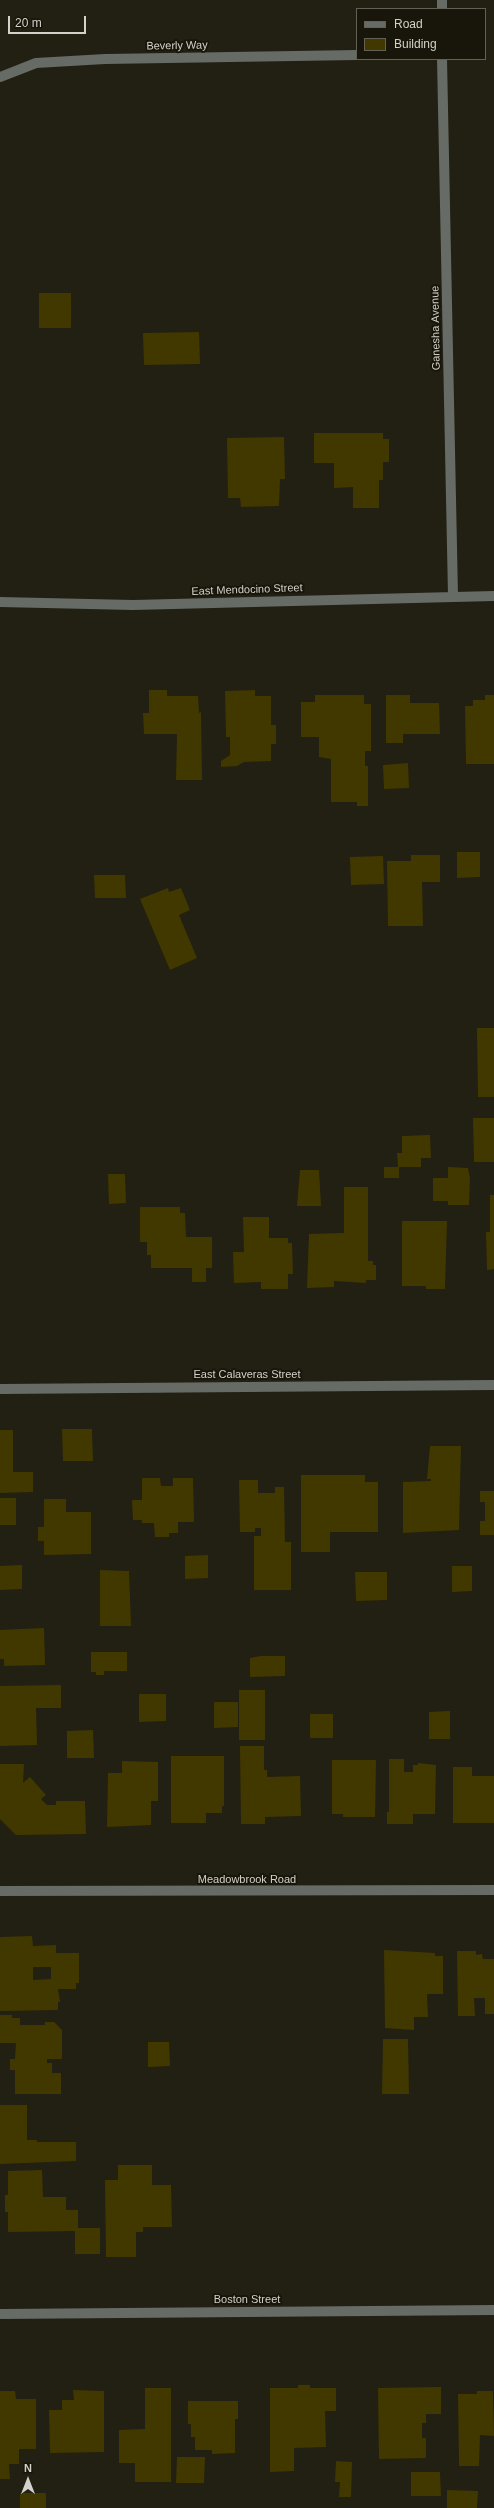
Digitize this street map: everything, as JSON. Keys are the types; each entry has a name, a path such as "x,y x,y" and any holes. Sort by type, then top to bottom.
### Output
{"street":[{"name":"Beverly Way","path":"0,77 36,64 105,59 356,55"},
{"name":"Ganesha Avenue","path":"442,60 452,596"},
{"name":"East Mendocino Street","path":"0,602 133,605 494,596"},
{"name":"East Calaveras Street","path":"0,1389 494,1385"},
{"name":"Meadowbrook Road","path":"0,1891 494,1890"},
{"name":"Boston Street","path":"0,2314 494,2310"}],"building":[{"path":"39,293 71,293 71,328 39,328"},
{"path":"199,332 200,364 144,365 143,333"},
{"path":"314,433 383,433 383,439 389,439 389,462 383,462 383,480 379,480 379,508 353,508 353,487 334,488 334,463 314,463"},
{"path":"284,437 285,479 280,479 279,506 241,507 240,498 228,498 227,438"},
{"path":"149,690 167,690 167,696 198,696 199,713 201,712 202,780 176,780 177,734 144,734 143,713 149,713"},
{"path":"255,690 255,696 271,696 271,725 276,725 276,744 271,744 271,761 244,762 237,766 221,767 221,761 230,755 230,737 226,737 225,691"},
{"path":"315,695 364,695 364,704 371,704 371,751 365,751 365,766 368,766 368,806 357,806 357,802 331,802 331,759 319,757 319,737 301,737 301,702 315,702"},
{"path":"386,695 410,695 410,703 439,703 440,734 403,734 403,743 386,743"},
{"path":"485,695 494,695 494,764 466,764 465,706 473,706 473,700 485,700"},
{"path":"408,763 409,788 384,789 383,765"},
{"path":"457,852 480,852 480,877 457,878"},
{"path":"411,855 440,855 440,882 422,882 423,926 388,926 387,861 411,861"},
{"path":"383,856 384,884 351,885 350,857"},
{"path":"94,875 125,875 126,898 95,898"},
{"path":"168,888 169,892 181,888 190,910 179,915 197,958 170,970 140,899"},
{"path":"477,1028 494,1028 494,1097 478,1097"},
{"path":"473,1118 494,1118 494,1162 474,1162"},
{"path":"430,1135 431,1158 421,1158 421,1167 398,1167 397,1153 402,1153 402,1136"},
{"path":"384,1167 399,1167 399,1178 384,1178"},
{"path":"448,1167 468,1168 470,1178 469,1205 448,1205 448,1201 433,1201 433,1178 448,1178"},
{"path":"300,1170 319,1170 321,1206 297,1206"},
{"path":"108,1174 125,1174 126,1203 109,1204"},
{"path":"344,1187 368,1187 368,1261 373,1261 373,1265 376,1265 376,1280 366,1280 366,1283 334,1281 334,1287 307,1288 309,1234 344,1233"},
{"path":"490,1195 494,1195 494,1269 487,1270 486,1232 490,1232"},
{"path":"140,1207 180,1207 180,1213 185,1213 186,1237 212,1237 212,1268 206,1268 206,1282 192,1282 192,1268 151,1268 151,1255 147,1255 147,1242 140,1242"},
{"path":"243,1217 269,1217 269,1238 288,1238 288,1243 292,1243 293,1274 288,1274 288,1289 261,1289 261,1282 234,1283 233,1252 244,1252"},
{"path":"402,1221 447,1221 445,1289 426,1289 426,1286 402,1286"},
{"path":"62,1429 92,1429 93,1461 63,1461"},
{"path":"0,1430 13,1430 13,1472 33,1472 33,1492 0,1493"},
{"path":"430,1446 461,1446 459,1530 403,1533 403,1482 431,1481 431,1479 427,1479"},
{"path":"301,1475 365,1475 365,1482 378,1482 378,1532 330,1532 330,1552 301,1552"},
{"path":"142,1478 160,1478 161,1486 173,1486 173,1478 193,1478 194,1522 178,1522 178,1533 169,1533 169,1537 155,1537 154,1523 142,1523 142,1520 133,1520 132,1500 142,1500"},
{"path":"239,1480 258,1480 258,1493 275,1493 275,1487 284,1487 285,1542 291,1542 291,1590 254,1590 254,1536 261,1536 261,1528 255,1528 255,1532 240,1532"},
{"path":"480,1491 494,1491 494,1535 480,1535 480,1521 485,1521 485,1502 480,1502"},
{"path":"0,1498 16,1498 16,1525 0,1525"},
{"path":"44,1499 66,1499 66,1512 91,1512 91,1554 44,1555 44,1541 38,1541 38,1527 44,1527"},
{"path":"208,1555 208,1578 185,1579 185,1556"},
{"path":"22,1565 22,1589 0,1590 0,1566"},
{"path":"452,1566 472,1566 472,1591 452,1592"},
{"path":"100,1570 129,1571 131,1626 100,1626"},
{"path":"355,1572 387,1572 387,1600 356,1601"},
{"path":"44,1628 45,1665 4,1666 4,1659 0,1659 0,1630"},
{"path":"91,1652 127,1652 127,1671 104,1671 104,1675 96,1675 96,1672 91,1672"},
{"path":"261,1656 285,1656 285,1676 250,1677 250,1658"},
{"path":"61,1685 61,1708 36,1708 37,1745 0,1746 0,1686"},
{"path":"239,1690 265,1690 265,1740 239,1740"},
{"path":"139,1694 166,1694 166,1721 139,1722"},
{"path":"214,1702 238,1702 238,1727 214,1728"},
{"path":"450,1711 450,1739 429,1739 429,1712"},
{"path":"310,1714 333,1714 333,1738 310,1738"},
{"path":"93,1730 94,1758 67,1758 67,1731"},
{"path":"240,1746 264,1746 264,1770 267,1770 267,1777 300,1776 301,1816 265,1817 265,1824 241,1824"},
{"path":"171,1756 224,1756 224,1806 222,1806 222,1813 206,1813 206,1823 171,1823"},
{"path":"389,1759 404,1759 404,1772 413,1772 413,1765 418,1765 418,1763 436,1765 435,1814 413,1814 413,1824 387,1824 387,1812 389,1812"},
{"path":"332,1760 376,1760 375,1817 343,1817 343,1814 332,1814"},
{"path":"122,1761 158,1762 158,1801 151,1801 151,1825 107,1827 108,1773 122,1773"},
{"path":"0,1764 24,1764 23,1783 30,1777 46,1795 41,1799 47,1805 56,1805 56,1801 85,1801 86,1834 16,1835 0,1819"},
{"path":"453,1767 472,1767 472,1776 494,1776 494,1823 453,1823"},
{"path":"32,1936 33,1946 56,1945 56,1953 79,1953 79,1983 76,1983 76,1989 58,1989 60,2002 58,2002 58,2010 0,2011 0,1937","holes":["33,1967 51,1967 51,1979 33,1980"]},
{"path":"384,1950 435,1953 435,1956 443,1956 443,1994 427,1994 428,2017 414,2017 414,2030 385,2028"},
{"path":"457,1951 476,1951 476,1955 482,1954 483,1959 494,1959 494,2014 485,2014 485,1998 474,1998 475,2016 458,2016"},
{"path":"0,2015 12,2015 12,2018 20,2018 20,2025 45,2025 45,2022 54,2022 62,2030 62,2059 47,2059 47,2063 52,2063 52,2073 61,2073 61,2094 15,2094 15,2070 10,2070 10,2059 15,2059 16,2043 0,2043"},
{"path":"383,2039 408,2039 409,2094 382,2094"},
{"path":"148,2042 169,2042 170,2066 148,2067"},
{"path":"0,2105 27,2105 27,2140 37,2140 37,2142 76,2142 76,2161 0,2164"},
{"path":"118,2165 152,2165 152,2185 171,2185 172,2227 143,2227 143,2232 136,2232 136,2257 106,2257 105,2180 118,2180"},
{"path":"42,2170 43,2197 66,2197 66,2210 78,2210 78,2228 100,2228 100,2254 75,2254 75,2231 8,2232 8,2212 5,2212 5,2195 8,2195 8,2171"},
{"path":"298,2385 310,2385 310,2388 336,2388 336,2411 325,2411 326,2447 294,2448 294,2471 270,2472 270,2388 298,2388"},
{"path":"441,2387 441,2414 426,2414 426,2423 422,2423 422,2438 426,2438 426,2458 379,2459 378,2388"},
{"path":"145,2388 171,2388 171,2482 135,2482 135,2463 119,2463 119,2430 145,2429"},
{"path":"73,2390 104,2391 104,2452 50,2453 49,2410 62,2410 62,2400 74,2400"},
{"path":"0,2391 15,2391 16,2399 36,2399 36,2449 19,2449 19,2464 9,2464 10,2479 0,2479"},
{"path":"477,2391 493,2391 494,2436 480,2435 479,2466 459,2466 458,2394 477,2394"},
{"path":"188,2401 238,2401 238,2419 235,2419 235,2453 212,2454 212,2450 195,2450 195,2437 191,2437 191,2424 188,2424"},
{"path":"177,2457 205,2457 204,2483 176,2483"},
{"path":"336,2461 352,2462 351,2497 339,2497 340,2482 335,2482"},
{"path":"411,2472 440,2472 441,2496 411,2496"},
{"path":"447,2490 478,2491 477,2508 447,2508"},
{"path":"20,2493 46,2493 46,2508 20,2508"}]}
